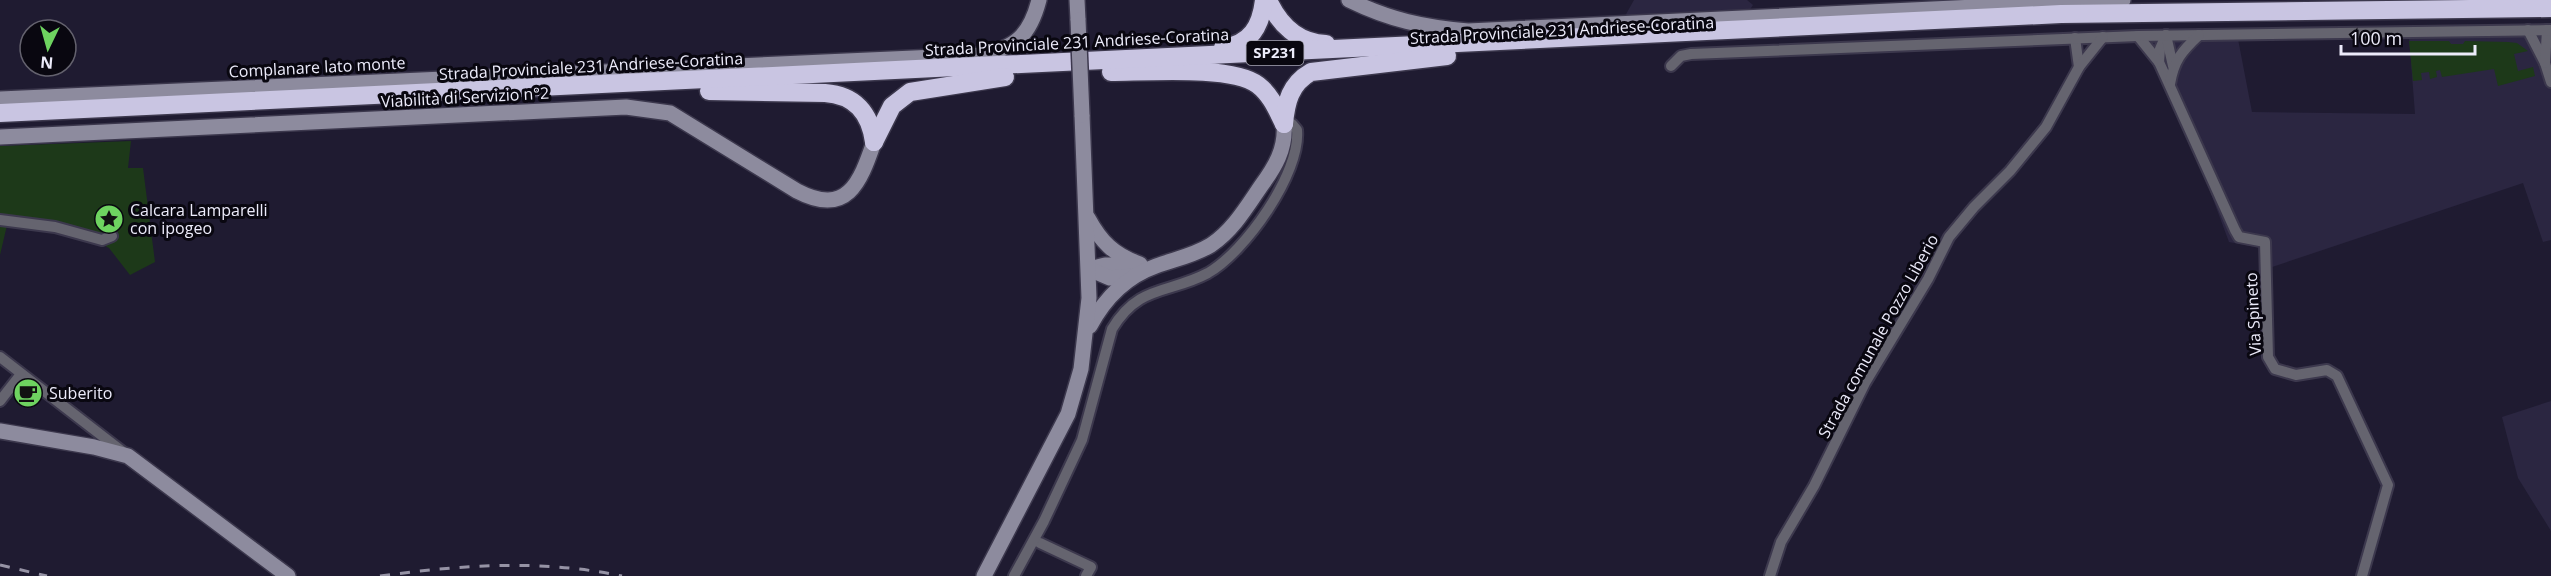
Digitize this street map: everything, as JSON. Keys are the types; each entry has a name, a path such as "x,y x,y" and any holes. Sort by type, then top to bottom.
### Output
{"highway":[{"name":"SP231","path":"1266,0 1285,26 1301,38 1313,42 1451,50"},
{"name":"SP231","path":"1109,66 1240,44 1257,28 1266,0"},
{"name":"SP231","path":"2210,12 2331,3 2342,0"},
{"name":"SP231","path":"2392,0 2483,9"},
{"name":"Strada Provinciale 231 Andriese-Coratina","path":"1451,50 2061,14 2551,8"},
{"name":"Strada Provinciale 231 Andriese-Coratina","path":"0,114 1451,50 2060,26 2550,26"},
{"name":"SP231","path":"1284,124 1286,102 1290,92 1311,72 1451,50"},
{"name":"SP231","path":"1109,66 1236,75 1250,80 1264,90 1273,101 1284,124"},
{"name":"Strada Provinciale 231 Andriese-Coratina","path":"0,125 1005,77 1109,66"},
{"path":"874,142 890,108 905,95 921,89 1005,77"},
{"path":"710,91 825,93 842,96 855,103 866,113 871,124 874,142"}],"street":[{"name":"Complanare lato monte","path":"0,99 981,55 1002,51 1022,39 1035,17 1039,0"},
{"path":"984,576 1068,414 1081,369 1086,333 1089,269 1077,0"},
{"path":"1349,0 1404,23 1468,31 2123,0"},
{"path":"1671,66 1681,56 1691,54 2103,37 2528,30 2550,26 2545,63"},
{"path":"2528,30 2545,63 2551,82"},
{"path":"2159,62 2160,49 2166,35"},
{"path":"2166,35 2173,66 2170,84"},
{"path":"2173,66 2184,49 2199,35"},
{"path":"2138,36 2159,62 2170,84"},
{"name":"Strada comunale Pozzo Liberio","path":"1770,576 1780,542 1814,486 1865,383 1928,279 1949,237 1974,207 2010,171 2046,127 2079,67 2103,37"},
{"path":"2075,38 2079,67"},
{"name":"Via Spineto","path":"2170,84 2239,237 2265,242 2268,357 2276,370 2296,375 2327,370 2337,376 2388,485 2362,576"},
{"name":"Viabilità di Servizio n°2","path":"0,137 626,107 670,113 797,191 812,197 828,199 846,196 854,189 874,142"},
{"path":"1014,576 1044,521 1082,440 1094,402 1107,344 1116,322 1133,303 1150,293 1207,274 1224,263 1241,247 1269,207 1293,159 1298,138 1297,130 1292,124 1284,124 1283,143 1277,163 1234,225 1220,238 1195,254 1157,266 1138,270 1105,264 1089,269"},
{"path":"1087,217 1109,249 1138,270"},
{"path":"0,220 55,227 102,240 112,236"},
{"path":"1086,333 1106,300 1138,270"},
{"path":"0,357 288,576"},
{"path":"0,401 21,374"},
{"path":"0,431 94,447 128,456"},
{"path":"1040,543 1091,567 1086,576"}],"shaded area":[{"path":"1634,0 1747,0 1753,5 1749,11 1625,16"},
{"path":"2551,35 2551,240 2543,242 2523,183 2263,270 2261,248 2229,242 2191,140 2159,71 2137,40 2238,39 2252,112 2415,114 2409,36"},
{"path":"2551,401 2551,531 2518,478 2502,417"}],"green space":[{"path":"2409,41 2449,41 2451,44 2463,44 2465,41 2517,43 2528,51 2514,54 2518,71 2533,67 2535,76 2498,86 2494,69 2442,77 2440,70 2436,71 2437,77 2430,79 2429,72 2421,73 2422,80 2413,81"},
{"path":"131,141 128,168 143,168 155,262 130,275 109,248 90,238 8,221 0,255 0,146"}],"railway":[{"path":"0,565 47,576"},
{"path":"380,576 441,569 501,566 561,567 622,576"}],"place":[{"name":"Calcara Lamparelli con ipogeo","path":"109,219"},
{"name":"Suberito","path":"28,393"}]}
